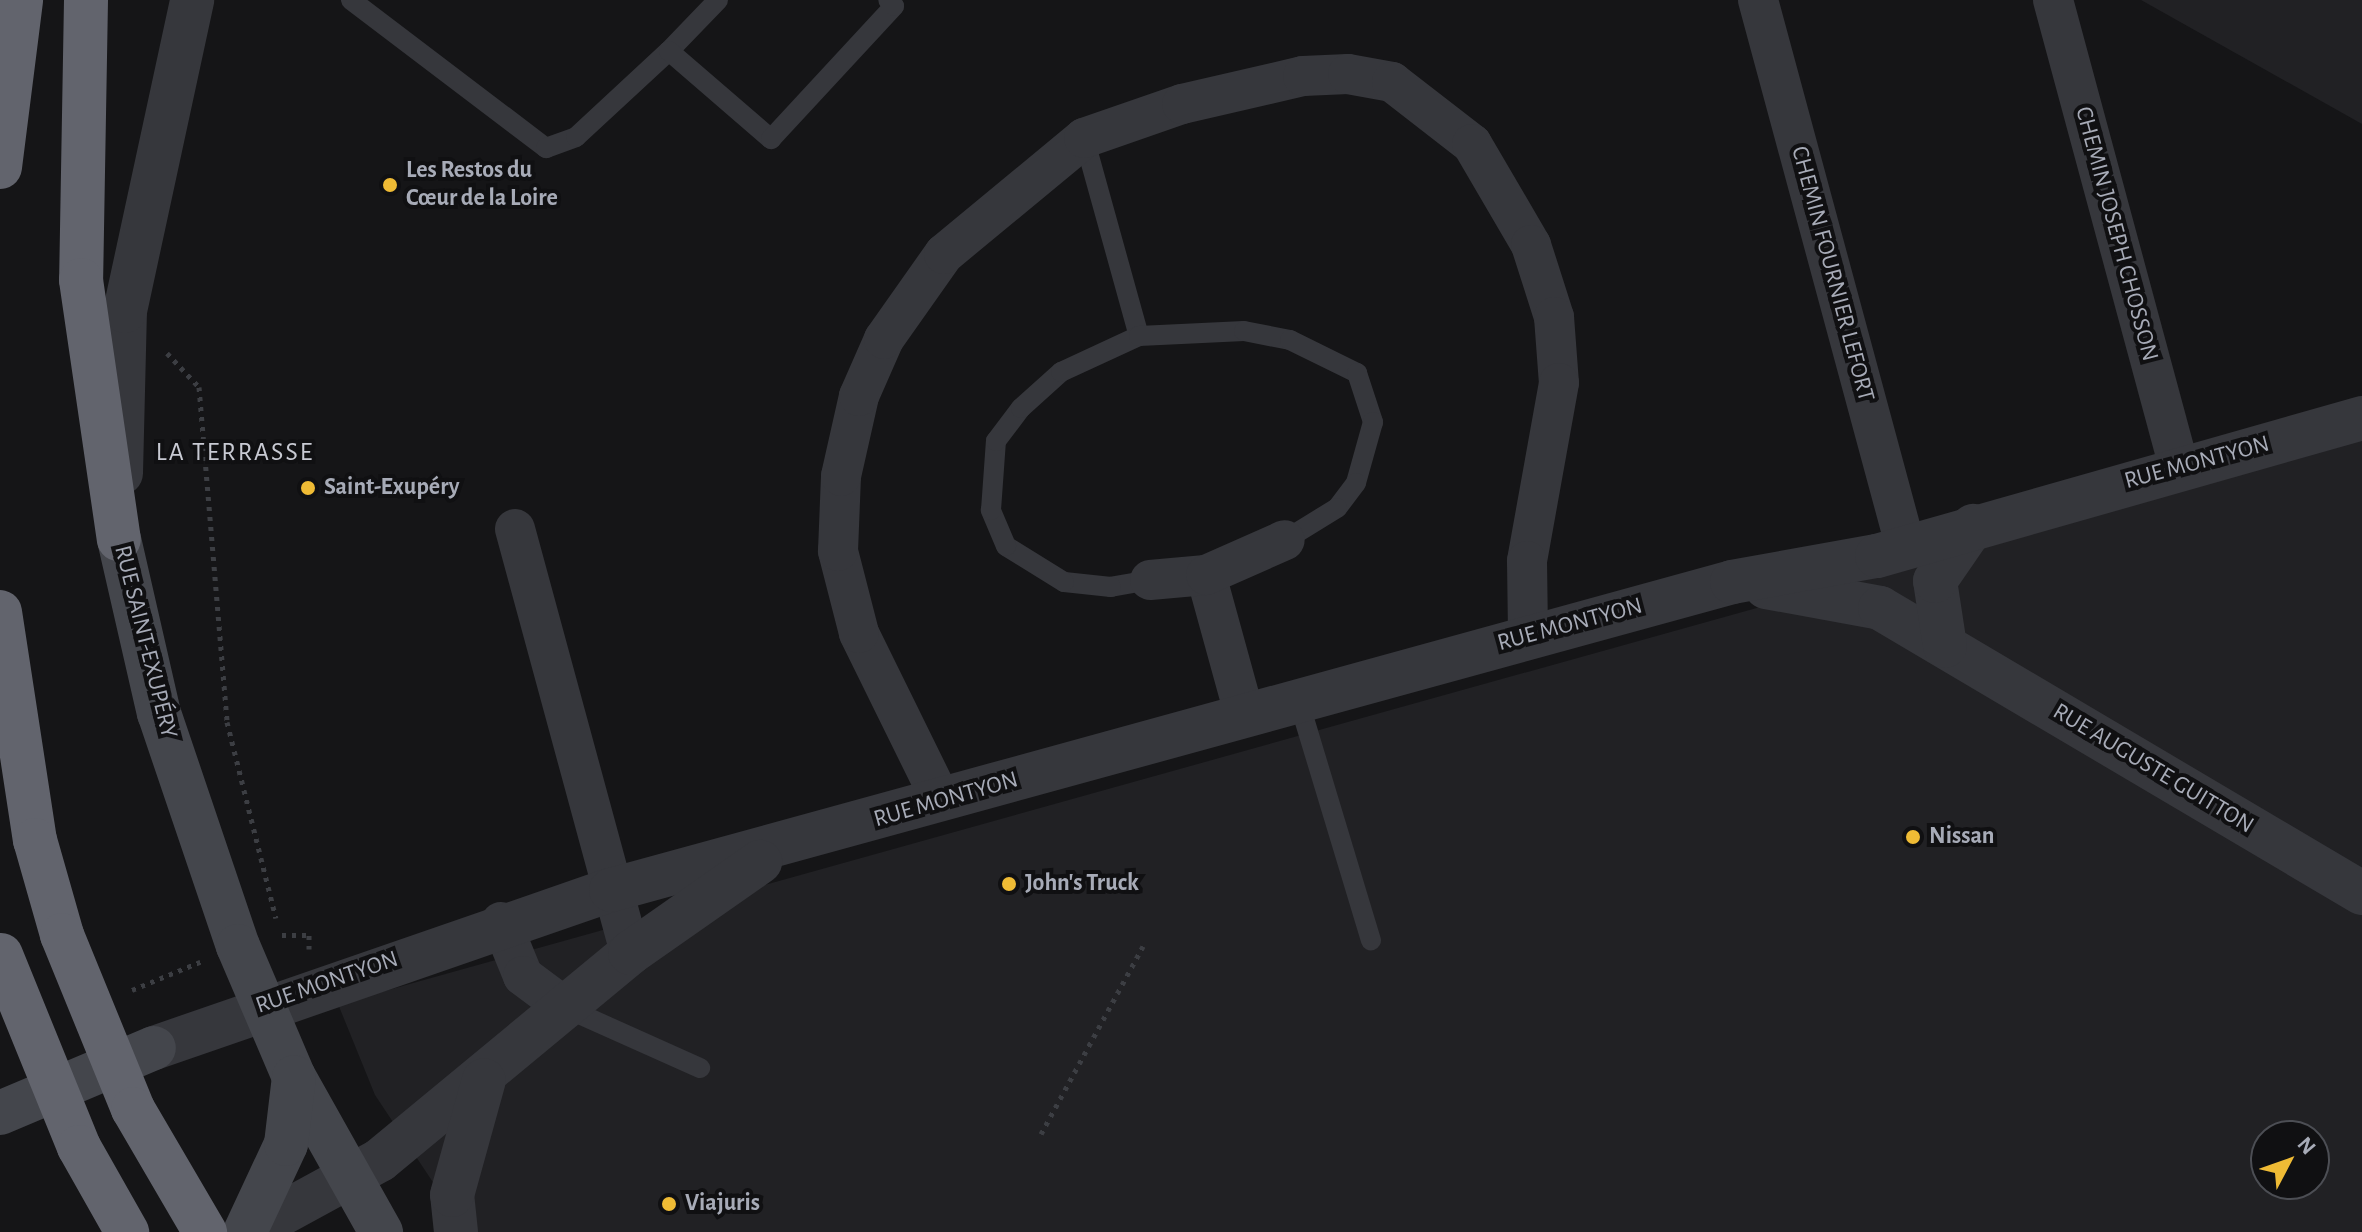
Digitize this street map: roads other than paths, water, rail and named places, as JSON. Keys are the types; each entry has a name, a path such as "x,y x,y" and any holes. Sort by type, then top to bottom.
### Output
{"highway":[{"path":"0,167 21,0"},
{"path":"86,0 81,280 119,539"},
{"path":"0,612 35,840 62,935 133,1109 205,1232"},
{"path":"1,953 79,1147 127,1232"}],"main road":[{"name":"RUE SAINT-EXUPÉRY","path":"119,539 159,713 261,1005 347,1179 381,1232"},
{"path":"0,1113 154,1048"},
{"path":"246,1232 286,1144 294,1077"},
{"path":"0,1143 49,1093"}],"street":[{"name":"RUE SAINT-EXUPÉRY","path":"119,539 125,311 192,0"},
{"name":"CHEMIN FOURNIER LEFORT","path":"1758,0 1906,548"},
{"name":"CHEMIN JOSEPH CHOSSON","path":"2053,0 2179,467"},
{"path":"941,800 859,633 838,551 841,476 859,396 884,339 944,254 1084,138 1237,90 1348,74 1392,82 1472,144 1531,245 1554,317 1559,383 1527,561 1528,636"},
{"name":"RUE MONTYON","path":"154,1048 261,1005 501,922 611,890 782,847 1528,636 1732,582 1906,548 2179,467 2362,418"},
{"path":"1945,646 1935,581 1973,526"},
{"path":"515,529 630,953"},
{"path":"1150,580 1206,575 1285,540"},
{"path":"1206,575 1245,717"},
{"name":"RUE AUGUSTE GUITTON","path":"1732,582 1880,608 2362,893"},
{"name":"RUE MONTYON","path":"246,1232 347,1179 484,1080 630,953 782,847"},
{"path":"501,922 523,976 566,1008"},
{"path":"456,1232 452,1195 484,1080"}],"lane":[{"path":"351,0 546,148 569,142 669,51 718,0"},
{"path":"669,51 771,139 894,6 888,0"},
{"path":"1084,138 1139,336"},
{"path":"1150,580 1111,587 1064,582 1006,546 991,510 996,441 1021,408 1061,372 1139,336 1244,331 1290,340 1357,373 1373,422 1356,483 1337,508 1285,540"},
{"path":"1299,702 1371,940"},
{"path":"566,1008 700,1068"}],"place":[{"name":"Les Restos du Cœur de la Loire","path":"390,185"},
{"name":"Saint-Exupéry","path":"308,488"},
{"name":"Nissan","path":"1913,837"},
{"name":"John's Truck","path":"1009,884"},
{"name":"Viajuris","path":"669,1204"}],"district":[{"name":"LA TERRASSE","path":"235,453"}]}
